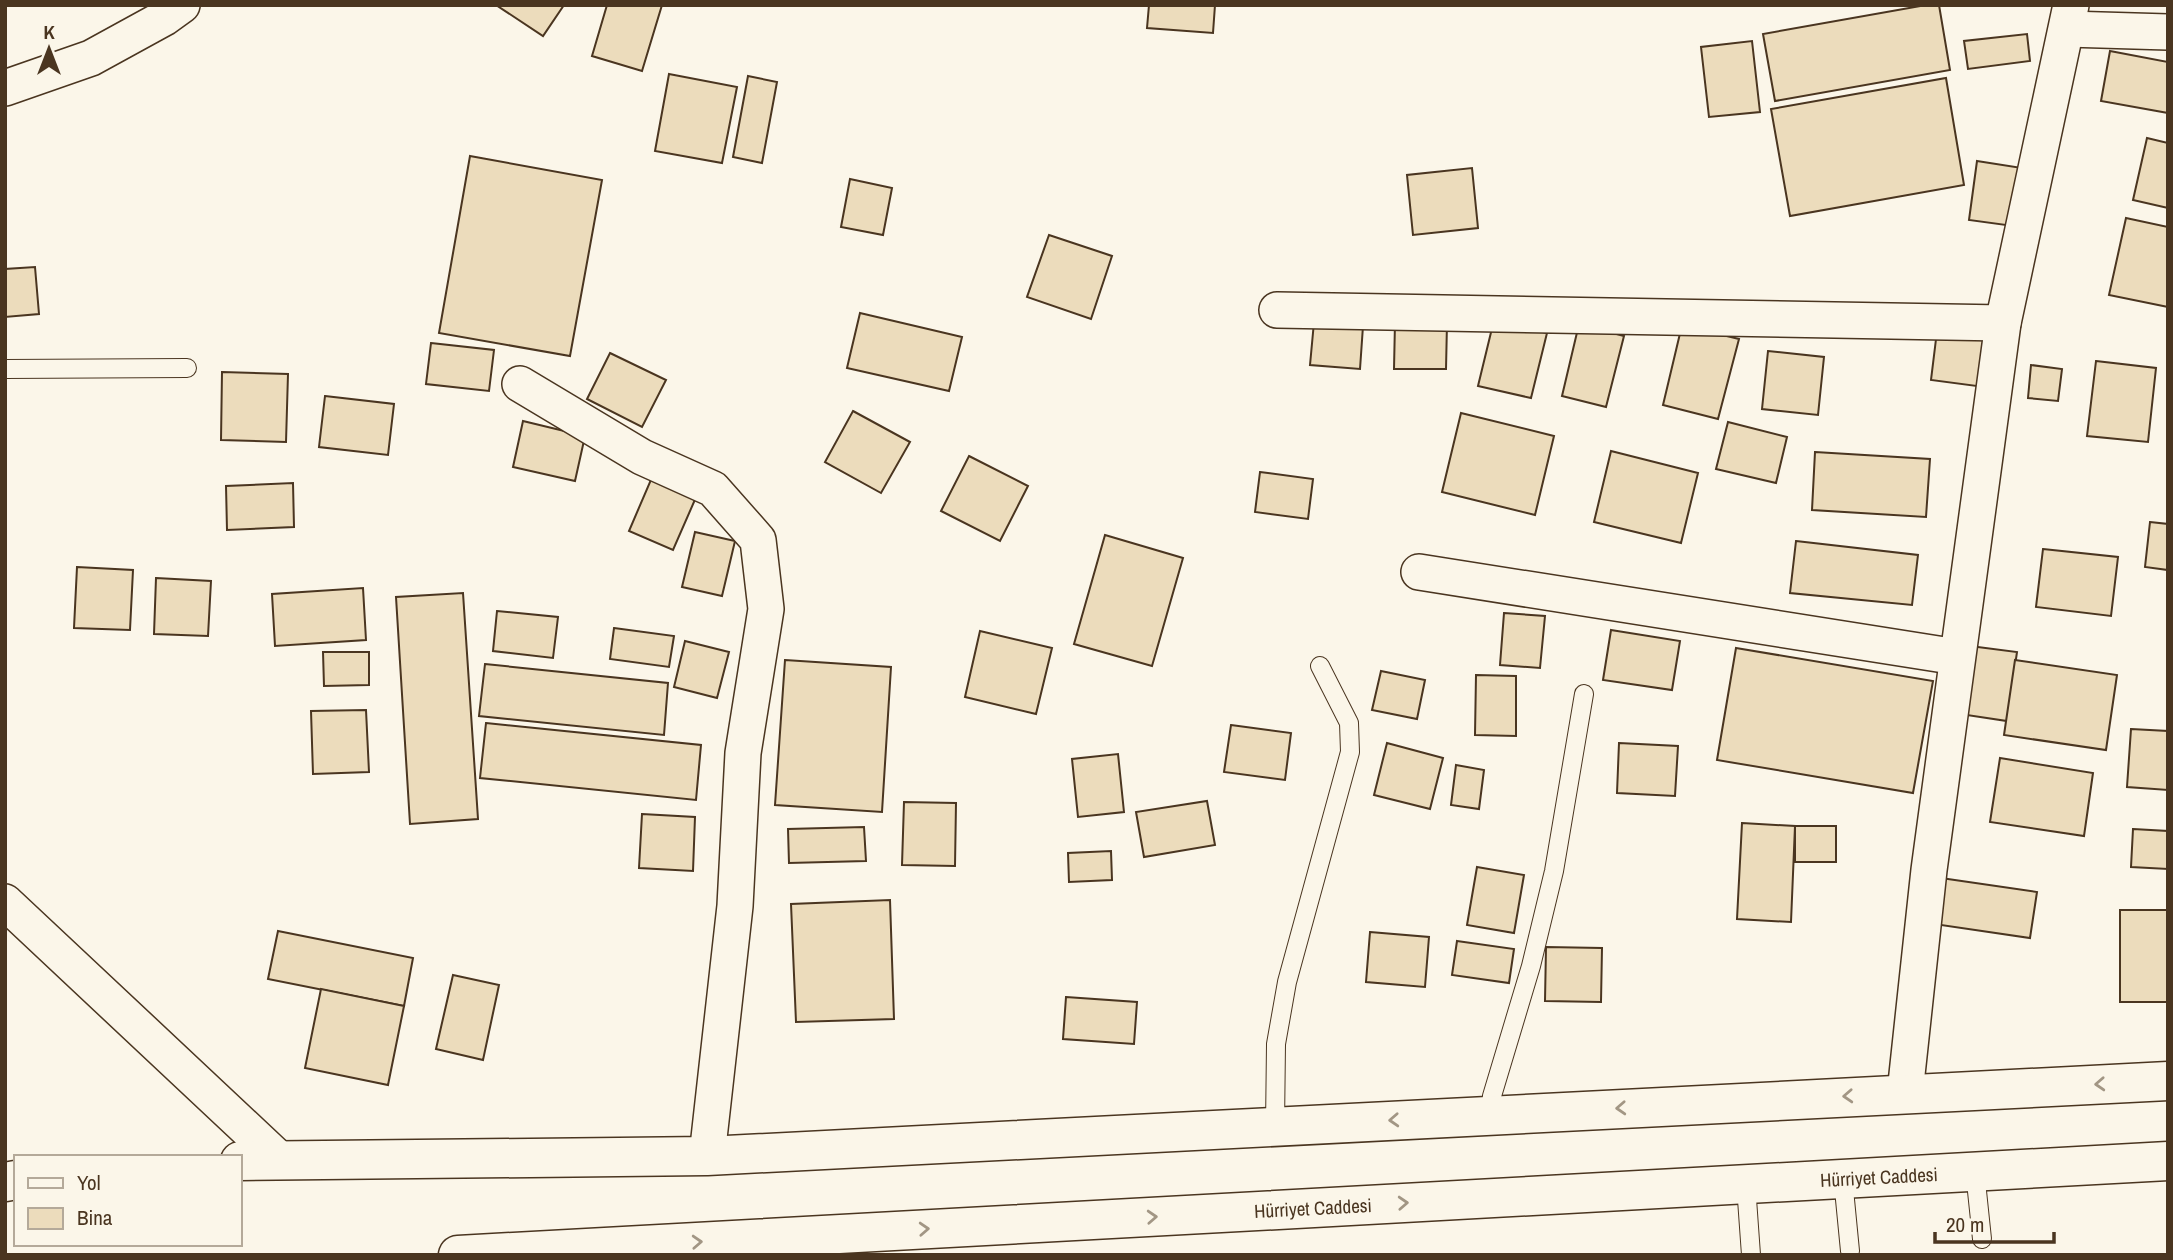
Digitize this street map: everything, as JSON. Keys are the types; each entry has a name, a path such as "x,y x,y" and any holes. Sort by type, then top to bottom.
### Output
{"highway":[{"path":"242,1161 707,1156 2168,1081"},
{"name":"Hürriyet Caddesi","path":"458,1255 2168,1161"}],"street":[{"path":"5,88 91,58 164,18 182,5"},
{"path":"1905,1094 1929,870 2003,323 2069,17 2168,32"},
{"path":"1277,310 2003,323"},
{"path":"520,384 642,457 713,489 758,540 766,609 743,753 735,905 707,1156"},
{"path":"1419,572 1957,657"},
{"path":"5,902 279,1159"}],"lane":[{"path":"5,369 187,368"},
{"path":"1275,1126 1276,1044 1287,982 1350,752 1349,723 1320,666"},
{"path":"1490,1115 1492,1096 1531,965 1554,871 1584,694"},
{"path":"1975,1172 1982,1239"},
{"path":"1843,1179 1850,1251"},
{"path":"1746,1185 1751,1255"}],"building":[{"path":"496,5 564,5 543,36"},
{"path":"607,5 662,5 642,71 592,56"},
{"path":"1149,5 1215,5 1213,33 1147,28"},
{"path":"1926,5 1939,5 1950,70 1775,101 1763,34"},
{"path":"2027,34 2030,61 1968,69 1964,41"},
{"path":"1752,41 1760,112 1709,117 1701,47"},
{"path":"2110,51 2168,62 2168,113 2101,101"},
{"path":"669,74 737,87 722,163 655,151"},
{"path":"748,76 777,82 762,163 733,157"},
{"path":"1946,78 1964,185 1790,216 1771,109"},
{"path":"2147,138 2168,143 2168,208 2133,200"},
{"path":"470,156 602,180 570,356 439,333"},
{"path":"1977,161 2022,168 2013,226 1969,220"},
{"path":"1472,168 1478,228 1413,235 1407,175"},
{"path":"850,179 892,188 883,235 841,227"},
{"path":"2126,218 2168,227 2168,307 2109,295"},
{"path":"1049,235 1112,256 1091,319 1027,297"},
{"path":"35,267 39,314 5,317 5,269"},
{"path":"860,313 962,337 949,391 847,368"},
{"path":"1494,320 1547,333 1531,398 1478,386"},
{"path":"1314,322 1363,326 1360,369 1310,365"},
{"path":"1395,322 1447,323 1446,369 1394,369"},
{"path":"1579,324 1624,336 1606,407 1562,396"},
{"path":"1682,325 1739,339 1718,419 1663,405"},
{"path":"1937,331 1991,338 1984,387 1931,380"},
{"path":"431,343 494,350 489,391 426,384"},
{"path":"1768,351 1824,357 1818,415 1762,409"},
{"path":"610,353 666,380 642,427 587,399"},
{"path":"2096,361 2156,368 2148,442 2087,436"},
{"path":"2031,365 2062,369 2058,401 2028,398"},
{"path":"222,372 288,374 286,442 221,440"},
{"path":"325,396 394,404 388,455 319,447"},
{"path":"853,411 910,442 881,493 825,462"},
{"path":"1461,413 1554,436 1535,515 1442,492"},
{"path":"523,421 585,436 575,481 513,467"},
{"path":"1728,422 1787,437 1776,483 1716,469"},
{"path":"1611,451 1698,473 1681,543 1594,522"},
{"path":"1815,452 1930,459 1926,517 1812,510"},
{"path":"969,456 1028,486 1000,541 941,511"},
{"path":"1260,472 1313,479 1308,519 1255,512"},
{"path":"653,475 697,495 673,550 629,531"},
{"path":"293,483 294,527 227,530 226,486"},
{"path":"2150,522 2168,524 2168,570 2145,567"},
{"path":"695,532 735,541 722,596 682,587"},
{"path":"1105,535 1183,558 1152,666 1074,644"},
{"path":"1796,541 1918,555 1912,605 1790,593"},
{"path":"2043,549 2118,557 2111,616 2036,607"},
{"path":"77,567 133,570 130,630 74,628"},
{"path":"156,578 211,581 208,636 154,634"},
{"path":"363,588 366,640 275,646 272,594"},
{"path":"463,593 478,819 410,824 396,597"},
{"path":"497,611 558,617 553,658 493,651"},
{"path":"1504,613 1545,616 1540,668 1500,665"},
{"path":"614,628 674,636 669,667 610,659"},
{"path":"1611,630 1680,641 1672,690 1603,680"},
{"path":"980,631 1052,648 1036,714 965,697"},
{"path":"685,641 729,652 717,698 674,687"},
{"path":"1970,646 2017,652 2007,721 1960,714"},
{"path":"1736,648 1933,681 1913,793 1717,760"},
{"path":"323,652 369,652 369,685 324,686"},
{"path":"785,660 891,667 882,812 775,805"},
{"path":"2015,660 2117,675 2106,750 2004,735"},
{"path":"485,664 668,683 664,735 479,716"},
{"path":"1381,671 1425,680 1417,719 1372,710"},
{"path":"1476,675 1516,676 1516,736 1475,735"},
{"path":"366,710 369,772 313,774 311,711"},
{"path":"486,723 701,745 696,800 480,778"},
{"path":"1231,725 1291,733 1285,780 1224,772"},
{"path":"2131,729 2168,731 2168,790 2127,787"},
{"path":"1387,743 1443,758 1430,809 1374,795"},
{"path":"1619,743 1678,746 1675,796 1617,793"},
{"path":"1118,754 1124,812 1078,817 1072,759"},
{"path":"2000,758 2093,773 2084,836 1990,822"},
{"path":"1456,765 1484,770 1479,809 1451,805"},
{"path":"1207,801 1215,845 1144,857 1136,812"},
{"path":"904,802 956,803 955,866 902,865"},
{"path":"642,814 695,817 693,871 639,868"},
{"path":"1742,823 1795,826 1791,922 1737,919"},
{"path":"1795,826 1836,826 1836,862 1795,862"},
{"path":"864,827 866,861 789,863 788,829"},
{"path":"2133,829 2168,831 2168,869 2131,867"},
{"path":"1111,851 1112,880 1069,882 1068,853"},
{"path":"1477,867 1524,875 1514,933 1467,925"},
{"path":"1941,878 2037,892 2030,938 1934,924"},
{"path":"890,900 894,1019 796,1022 791,904"},
{"path":"2120,910 2168,910 2168,1002 2120,1002"},
{"path":"278,931 413,958 404,1006 268,979"},
{"path":"1370,932 1429,937 1425,987 1366,982"},
{"path":"1457,941 1514,949 1509,983 1452,975"},
{"path":"1546,947 1602,948 1601,1002 1545,1001"},
{"path":"453,975 499,985 483,1060 436,1049"},
{"path":"321,989 404,1006 388,1085 305,1068"},
{"path":"1066,997 1137,1002 1134,1044 1063,1039"}]}
